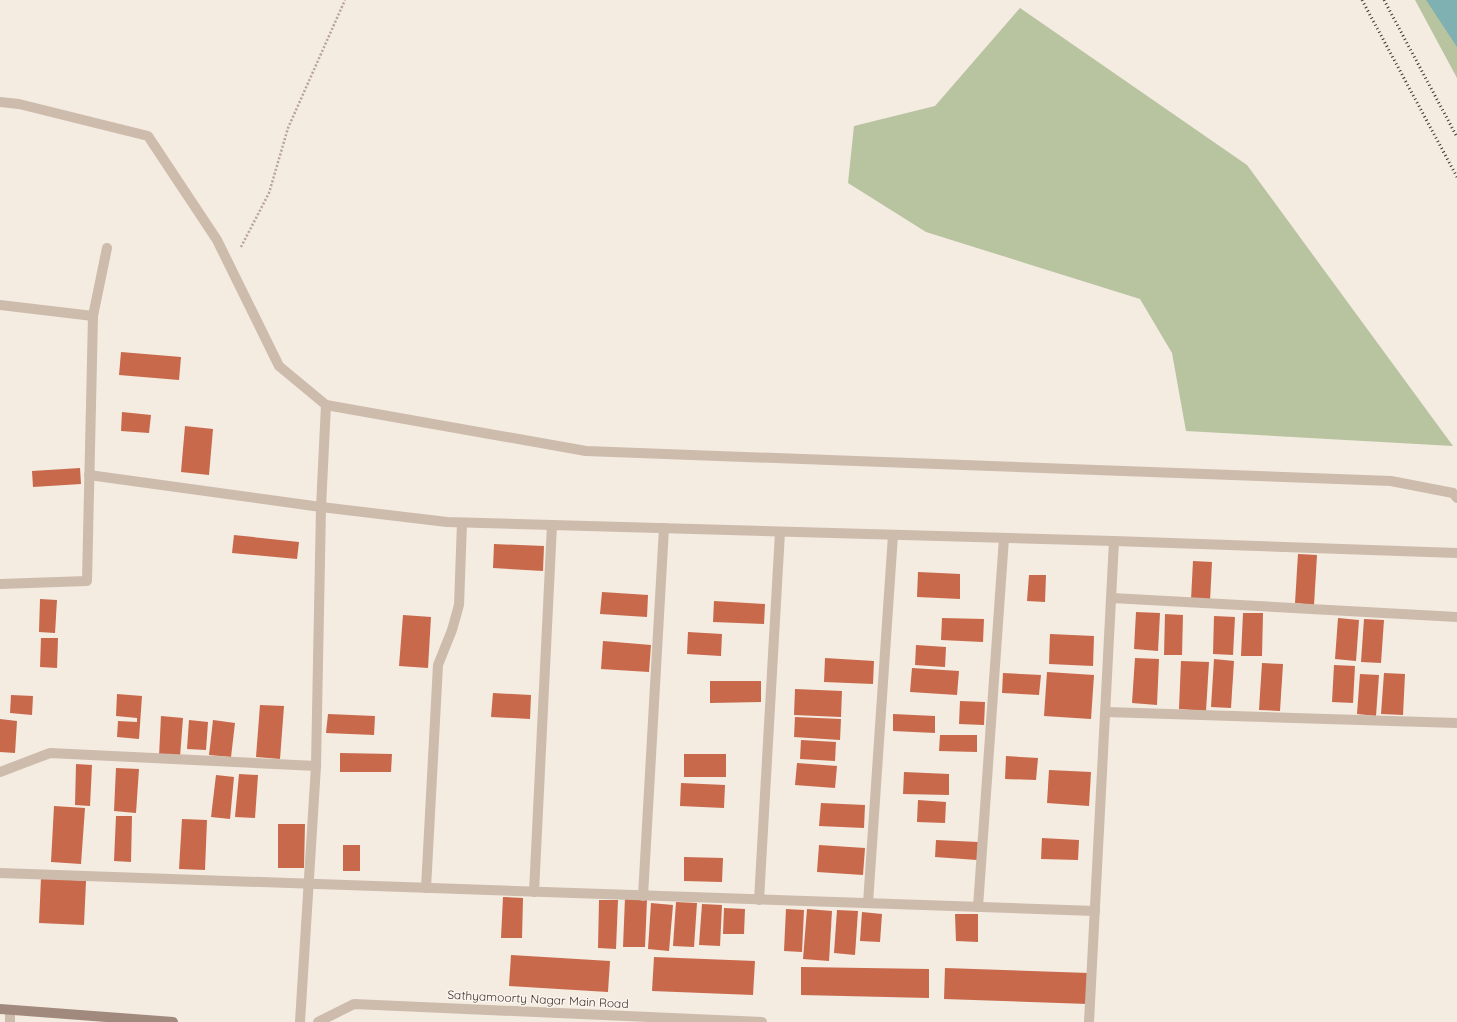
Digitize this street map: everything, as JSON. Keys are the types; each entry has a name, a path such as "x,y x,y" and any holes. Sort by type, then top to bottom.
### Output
{"main road":[{"path":"5,1010 173,1022"}],"street":[{"path":"0,102 19,104 148,136 217,240 279,366 326,405 586,451 1391,481 1453,493 1457,498"},
{"path":"0,584 86,581 93,316 107,248"},
{"path":"0,305 93,316"},
{"path":"300,1022 316,766 321,507 326,405"},
{"path":"89,475 321,507 462,523 1114,541 1457,553"},
{"path":"426,888 438,665 452,630 459,605 462,523"},
{"path":"534,892 552,525"},
{"path":"643,896 664,528"},
{"path":"758,900 780,532"},
{"path":"868,903 893,535"},
{"path":"978,907 1004,538"},
{"path":"1089,1022 1114,541"},
{"path":"1112,598 1457,616"},
{"path":"1106,712 1457,723"},
{"path":"0,772 50,753 316,766"},
{"path":"0,873 1095,911"},
{"name":"Sathyamoorty Nagar Main Road","path":"318,1022 354,1004 762,1022"},
{"path":"5,1010 10,1022"}],"path":[{"path":"230,267 269,192 288,128 345,0"}],"green space":[{"path":"1415,0 1457,0 1457,78"},
{"path":"1020,8 1247,165 1453,446 1186,431 1172,353 1140,299 926,232 848,183 854,126 935,106"}],"water":[{"path":"1426,0 1457,0 1457,47"}],"building":[{"path":"121,352 181,357 179,380 119,375"},
{"path":"122,412 151,415 149,433 121,431"},
{"path":"185,426 213,429 209,475 181,472"},
{"path":"80,468 81,484 33,487 32,471"},
{"path":"234,535 299,542 297,559 232,553"},
{"path":"494,544 544,546 543,571 493,568"},
{"path":"1298,554 1317,555 1314,605 1295,603"},
{"path":"1193,561 1212,562 1210,601 1191,600"},
{"path":"918,572 960,574 960,599 917,597"},
{"path":"1029,575 1046,575 1045,602 1027,601"},
{"path":"602,592 648,595 647,617 600,614"},
{"path":"40,599 57,600 55,633 39,632"},
{"path":"714,601 765,604 764,624 713,622"},
{"path":"1136,612 1160,613 1158,651 1134,649"},
{"path":"1243,613 1263,613 1262,656 1241,656"},
{"path":"1165,614 1183,615 1182,655 1164,655"},
{"path":"403,615 431,617 428,668 399,666"},
{"path":"1214,616 1235,617 1233,655 1213,654"},
{"path":"942,618 984,619 983,642 941,640"},
{"path":"1338,618 1359,620 1356,661 1335,659"},
{"path":"1364,619 1384,620 1381,663 1361,662"},
{"path":"688,632 722,634 721,656 687,654"},
{"path":"1050,634 1094,636 1093,666 1049,664"},
{"path":"41,638 58,638 57,668 40,667"},
{"path":"603,641 651,645 649,672 601,669"},
{"path":"916,645 946,647 945,667 915,665"},
{"path":"825,658 874,661 873,684 824,682"},
{"path":"1135,658 1159,659 1157,705 1132,703"},
{"path":"1214,659 1234,661 1231,708 1211,707"},
{"path":"1181,661 1209,662 1206,711 1179,709"},
{"path":"1262,663 1283,664 1280,711 1259,710"},
{"path":"1334,665 1355,666 1353,703 1332,702"},
{"path":"912,668 959,671 957,695 910,692"},
{"path":"1047,672 1094,675 1091,719 1044,716"},
{"path":"1003,673 1041,675 1039,695 1002,693"},
{"path":"1384,673 1405,674 1403,715 1381,714"},
{"path":"1360,674 1379,675 1376,716 1357,714"},
{"path":"710,681 761,681 761,702 710,703"},
{"path":"795,689 842,691 841,717 794,715"},
{"path":"493,693 531,695 530,719 491,717"},
{"path":"117,694 142,696 139,739 117,737 118,721 137,722 137,718 116,716"},
{"path":"11,695 33,696 32,715 10,713"},
{"path":"960,701 985,702 984,725 959,724"},
{"path":"260,705 284,706 280,759 256,757"},
{"path":"328,714 375,716 374,735 326,733"},
{"path":"893,714 935,716 935,733 893,731"},
{"path":"161,716 183,718 180,757 159,756"},
{"path":"795,717 841,719 840,740 794,737"},
{"path":"0,719 17,721 15,753 0,752"},
{"path":"189,720 208,722 206,750 187,749"},
{"path":"213,720 235,723 231,757 209,755"},
{"path":"940,735 977,735 977,752 939,751"},
{"path":"801,740 836,742 835,761 800,759"},
{"path":"340,753 392,754 391,772 340,772"},
{"path":"684,754 726,754 726,777 684,777"},
{"path":"1006,756 1038,758 1036,780 1005,779"},
{"path":"797,763 837,766 835,788 795,785"},
{"path":"76,764 92,765 90,806 75,805"},
{"path":"116,768 139,769 136,813 114,811"},
{"path":"1049,770 1091,772 1089,806 1047,803"},
{"path":"904,772 949,774 949,795 903,794"},
{"path":"239,774 258,775 255,818 235,817"},
{"path":"216,775 234,777 230,819 211,817"},
{"path":"681,783 725,785 724,808 680,806"},
{"path":"918,800 946,802 945,823 917,822"},
{"path":"821,803 865,805 864,828 819,826"},
{"path":"54,806 85,808 81,864 51,862"},
{"path":"116,816 132,816 131,862 114,861"},
{"path":"182,819 207,820 205,870 179,869"},
{"path":"278,824 305,824 304,868 278,868"},
{"path":"1042,838 1079,840 1078,860 1041,859"},
{"path":"936,840 978,842 977,860 935,857"},
{"path":"343,845 360,845 360,871 343,871"},
{"path":"819,845 865,848 863,875 817,872"},
{"path":"684,857 723,858 722,882 684,881"},
{"path":"41,878 86,881 84,925 39,923"},
{"path":"503,897 523,898 522,938 501,938"},
{"path":"625,898 647,899 645,947 623,947"},
{"path":"599,900 618,900 616,949 598,948"},
{"path":"676,902 697,903 694,947 673,946"},
{"path":"651,903 673,905 669,951 648,949"},
{"path":"702,904 722,905 720,946 699,945"},
{"path":"724,908 745,909 744,934 723,934"},
{"path":"786,909 804,910 802,952 784,951"},
{"path":"807,909 832,911 829,961 803,959"},
{"path":"837,910 858,911 855,955 834,953"},
{"path":"862,912 882,914 880,942 860,941"},
{"path":"955,914 978,914 978,942 956,941"},
{"path":"511,955 610,961 608,992 509,986"},
{"path":"654,957 755,961 753,995 652,991"},
{"path":"801,967 929,969 929,998 801,995"},
{"path":"945,968 1089,973 1088,1004 944,999"}],"railway":[{"path":"1362,0 1457,177"},
{"path":"1384,0 1457,137"}]}
